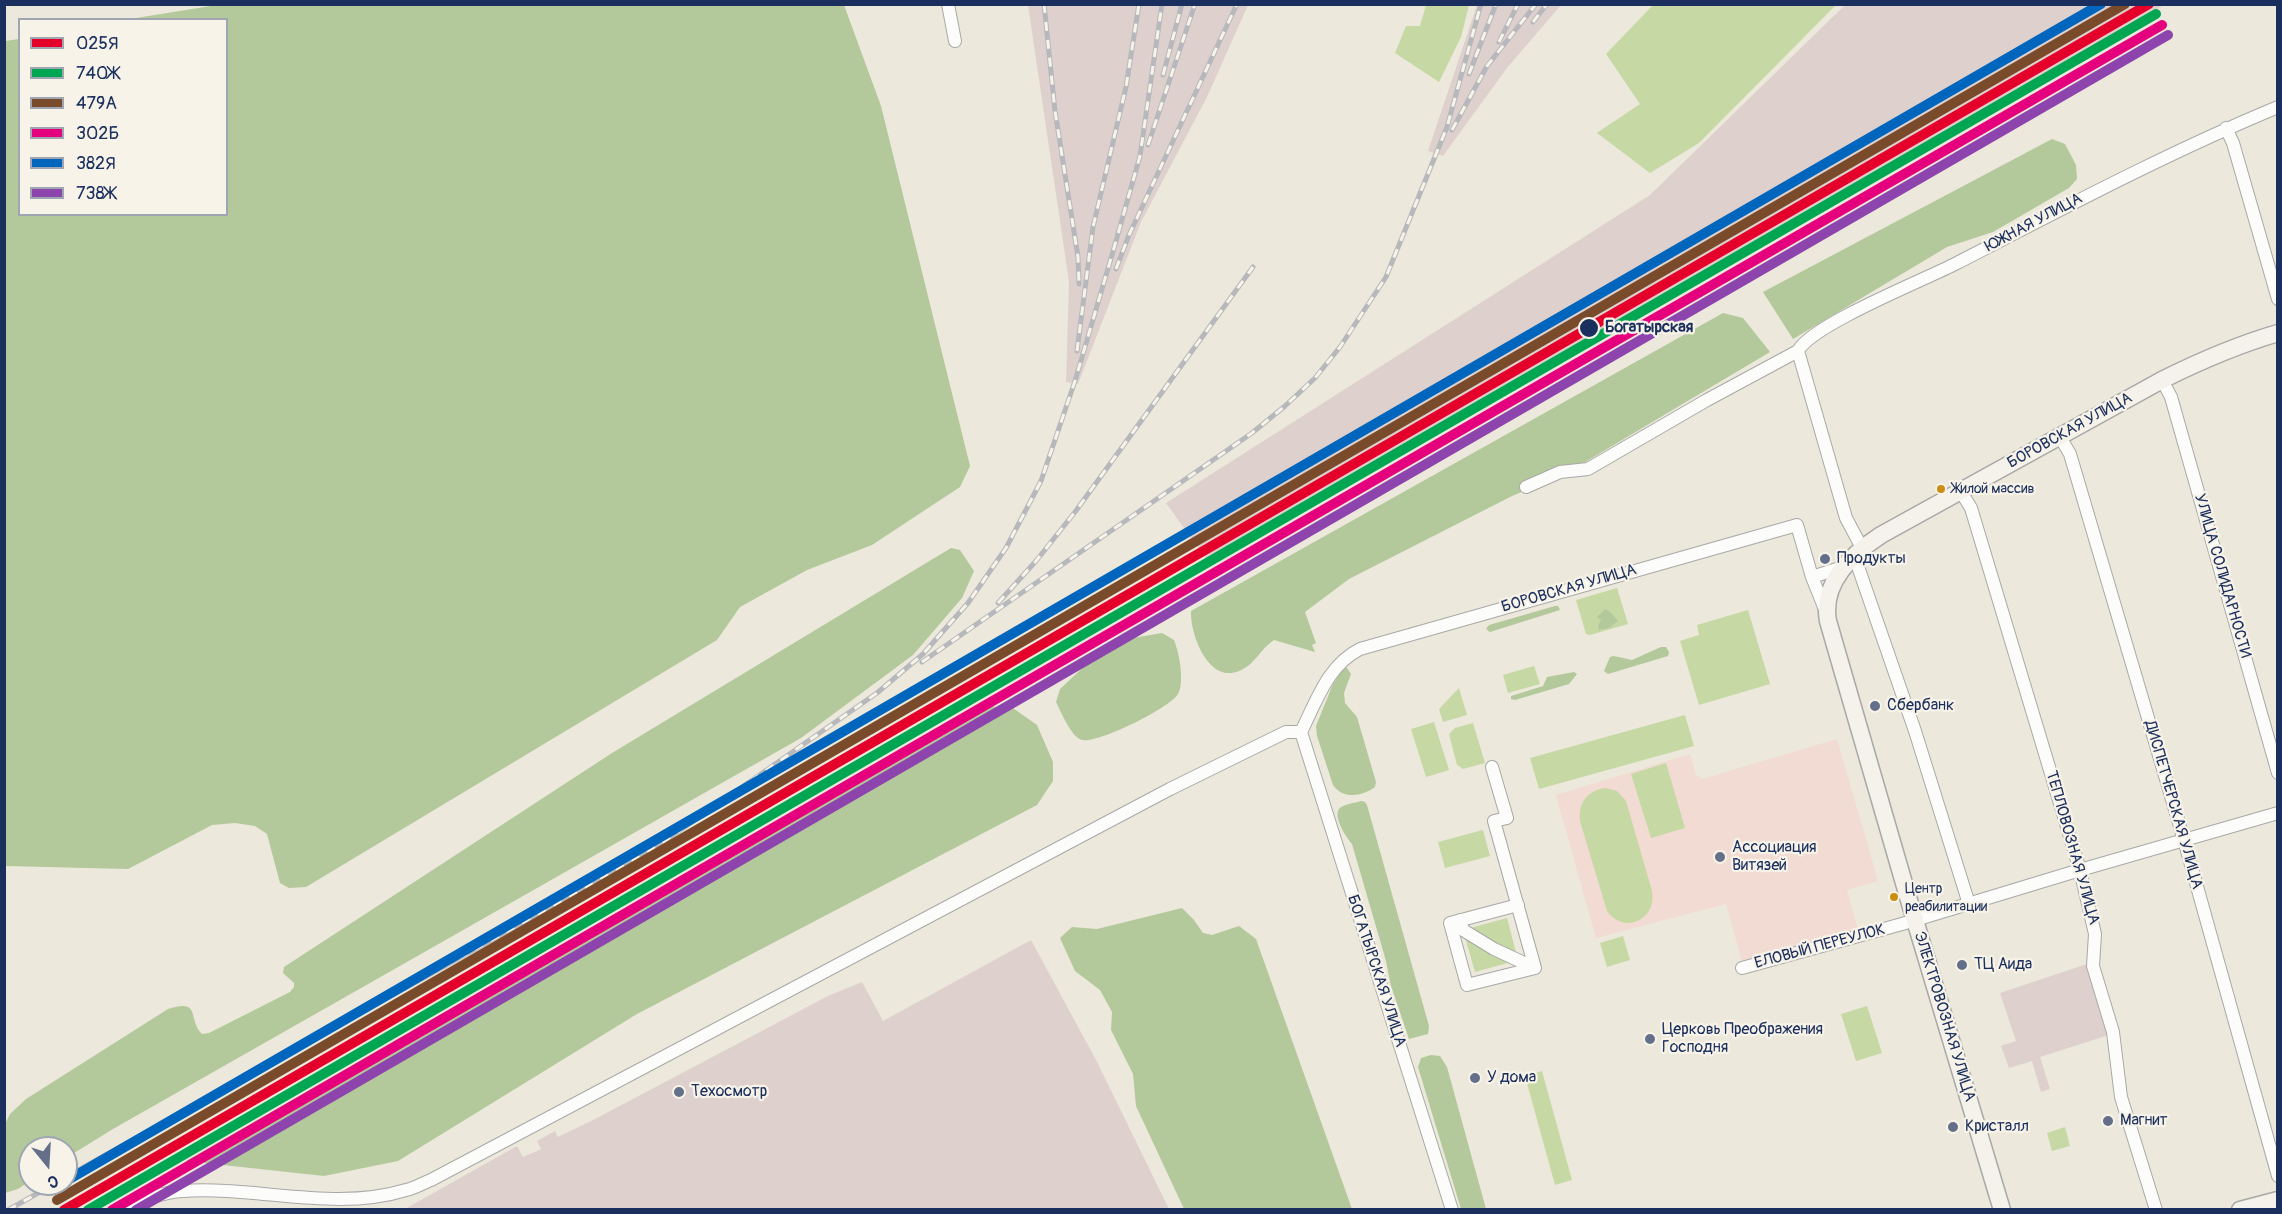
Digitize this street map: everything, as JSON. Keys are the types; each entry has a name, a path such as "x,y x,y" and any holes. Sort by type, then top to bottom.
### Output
{"street":[{"path":"948,4 955,41"},
{"name":"ЮЖНАЯ УЛИЦА","path":"1526,487 1560,472 1588,469 1707,400 1798,351 1802,345 1825,327 2087,195 2226,128 2277,107"},
{"path":"2226,128 2233,143 2277,299"},
{"name":"БОРОВСКАЯ УЛИЦА","path":"1827,616 1833,586 1842,567 1858,551 2162,380 2213,355 2277,333"},
{"path":"1798,351 1846,518 1969,904"},
{"name":"УЛИЦА СОЛИДАРНОСТИ","path":"2162,380 2171,397 2277,773"},
{"name":"ДИСПЕТЧЕРСКАЯ УЛИЦА","path":"2060,437 2070,454 2184,840 2277,1176"},
{"name":"ТЕПЛОВОЗНАЯ УЛИЦА","path":"1961,492 1971,508 2080,870 2095,934 2093,966 2113,1032 2121,1097 2156,1209"},
{"name":"БОРОВСКАЯ УЛИЦА","path":"1301,732 1333,669 1345,656 1360,649 1797,525 1812,577 1842,567"},
{"path":"1812,577 1827,616"},
{"name":"ЭЛЕКТРОВОЗНАЯ УЛИЦА","path":"1827,616 2002,1209"},
{"path":"118,1209 148,1198 181,1191 224,1190 333,1198 375,1196 406,1191 441,1175 1170,789 1286,732 1296,730 1301,732"},
{"name":"БОГАТЫРСКАЯ УЛИЦА","path":"1301,732 1452,1209"},
{"path":"1492,767 1507,818 1494,821 1535,968"},
{"name":"ЕЛОВЫЙ ПЕРЕУЛОК","path":"1742,968 1915,920 2277,813"},
{"path":"1518,905 1450,923 1467,986 1535,968"},
{"path":"1460,920 1463,930 1494,949 1535,968"},
{"path":"2240,1209 2277,1200"}],"shaded area":[{"path":"1028,5 1248,5 1207,97 1141,222 1078,384 1066,382 1069,282"},
{"path":"1477,5 1561,5 1507,68 1443,156 1428,151"},
{"path":"1845,5 2164,5 1207,560 1166,503 1650,195"},
{"path":"1837,739 1878,881 1847,890 1858,929 1742,961 1726,904 1596,938 1556,795 1690,754 1696,775 1702,779"},
{"path":"1031,940 1096,1060 1169,1209 405,1209 517,1146 523,1157 541,1149 537,1141 555,1131 558,1137 595,1119 828,996 862,982 883,1021"},
{"path":"2087,964 2109,1035 2040,1057 2050,1089 2041,1092 2032,1061 2009,1068 2001,1046 2016,1041 2000,993"}],"green space":[{"path":"217,5 844,5 881,106 970,466 960,487 872,545 807,570 740,607 717,640 306,887 289,888 280,883 267,834 255,826 235,823 212,825 128,869 5,866 5,41 18,39 18,216 228,216 228,18 136,18"},
{"path":"1426,5 1469,5 1461,37 1439,82 1395,53 1406,26 1420,26"},
{"path":"1653,5 1836,5 1699,143 1650,173 1597,133 1640,104 1606,54"},
{"path":"2052,139 2065,144 2076,165 2077,179 2069,188 1993,232 1947,247 1793,339 1763,292"},
{"path":"1723,313 1743,318 1770,352 1565,474 1512,496 1349,579 1305,612 1316,643 1312,645 1315,652 1274,640 1245,668 1228,673 1210,664 1203,654 1194,632 1191,611"},
{"path":"951,548 960,550 974,571 962,598 913,655 801,738 78,1151 78,1136 18,1136 18,1189 5,1193 5,1124 10,1114 26,1099 168,1009 179,1006 190,1008 202,1034 209,1033 290,992 294,983 283,973 284,967 612,753"},
{"path":"1617,588 1628,624 1590,635 1586,634 1576,600"},
{"path":"1558,606 1560,610 1490,632 1486,629 1489,625"},
{"path":"1605,609 1618,621 1609,628 1599,630 1601,620 1597,617"},
{"path":"1748,610 1770,684 1699,705 1680,641 1699,635 1697,625"},
{"path":"1162,633 1174,640 1178,652 1181,682 1178,694 1162,708 1117,731 1090,740 1082,740 1074,735 1056,702 1060,689 1091,660 1127,639"},
{"path":"1666,647 1669,652 1668,656 1608,674 1604,671 1610,657 1632,660"},
{"path":"1534,666 1540,684 1508,693 1503,675"},
{"path":"1344,668 1347,668 1351,674 1344,693 1345,703 1357,717 1376,782 1375,787 1370,790 1353,795 1342,793 1333,785 1317,736 1316,726 1333,684"},
{"path":"1574,672 1577,674 1569,684 1515,700 1511,699 1511,696 1543,686 1547,677"},
{"path":"1459,688 1467,715 1443,722 1439,709"},
{"path":"1010,706 1037,725 1053,762 1053,781 1037,805 637,1014 398,1161 324,1176 186,1161 972,708"},
{"path":"1685,715 1694,746 1539,789 1530,758"},
{"path":"1434,722 1449,770 1426,777 1411,729"},
{"path":"1473,723 1485,763 1463,769 1457,765 1449,734 1455,728"},
{"path":"1666,763 1685,828 1651,838 1631,774"},
{"path":"1605,788 1617,791 1626,801 1652,891 1649,910 1638,921 1630,923 1614,918 1607,911 1580,821 1582,803 1585,799 1593,792"},
{"path":"1361,801 1367,805 1429,1026 1428,1034 1409,1039 1391,986 1352,844 1341,828 1338,817 1341,807"},
{"path":"1483,830 1490,856 1445,868 1438,842"},
{"path":"1182,908 1203,933 1212,935 1239,926 1256,939 1352,1209 1184,1209 1136,1106 1133,1074 1111,1030 1112,1012 1100,990 1075,971 1060,938 1072,927 1097,929"},
{"path":"1507,918 1518,960 1475,972 1463,930"},
{"path":"1623,936 1630,960 1607,967 1600,943"},
{"path":"1867,1006 1882,1053 1856,1061 1841,1014"},
{"path":"1431,1055 1440,1056 1447,1067 1486,1209 1461,1209 1418,1067 1421,1058"},
{"path":"1542,1071 1572,1180 1555,1185 1525,1076"},
{"path":"2065,1127 2070,1146 2052,1151 2047,1133"}],"railway":[{"path":"1044,4 1055,111 1078,257 1079,284"},
{"path":"1077,351 1093,227 1126,87 1139,4"},
{"path":"78,1170 659,845 877,693 923,654 968,603 1006,548 1041,481 1075,381 1140,156 1162,4"},
{"path":"1163,75 1182,4"},
{"path":"1148,145 1195,4"},
{"path":"1116,269 1129,235 1237,4"},
{"path":"922,662 1252,433 1315,378 1340,347 1386,277 1447,127 1481,4"},
{"path":"1469,74 1496,4"},
{"path":"1499,42 1518,4"},
{"path":"1452,130 1487,66 1536,4"},
{"path":"1533,22 1547,4"},
{"path":"998,603 1036,561 1075,512 1253,267"},
{"path":"8,1210 33,1196"}],"transit line":[{"name":"382Я","path":"78,1174 2101,4"},
{"name":"479А","path":"57,1200 2125,4"},
{"name":"025Я","path":"64,1210 2149,4"},
{"name":"740Ж","path":"88,1210 2156,14"},
{"name":"302Б","path":"112,1210 2162,25"},
{"name":"738Ж","path":"136,1210 2168,35"}],"place":[{"name":"Богатырская","path":"1589,328"},
{"name":"Жилой массив","path":"1941,489"},
{"name":"Продукты","path":"1825,559"},
{"name":"Сбербанк","path":"1875,706"},
{"name":"Ассоциация Витязей","path":"1720,857"},
{"name":"Центр реабилитации","path":"1894,897"},
{"name":"ТЦ Аида","path":"1962,965"},
{"name":"Церковь Преображения Господня","path":"1650,1039"},
{"name":"У дома","path":"1475,1078"},
{"name":"Техосмотр","path":"679,1092"},
{"name":"Магнит","path":"2108,1121"},
{"name":"Кристалл","path":"1953,1127"}]}
